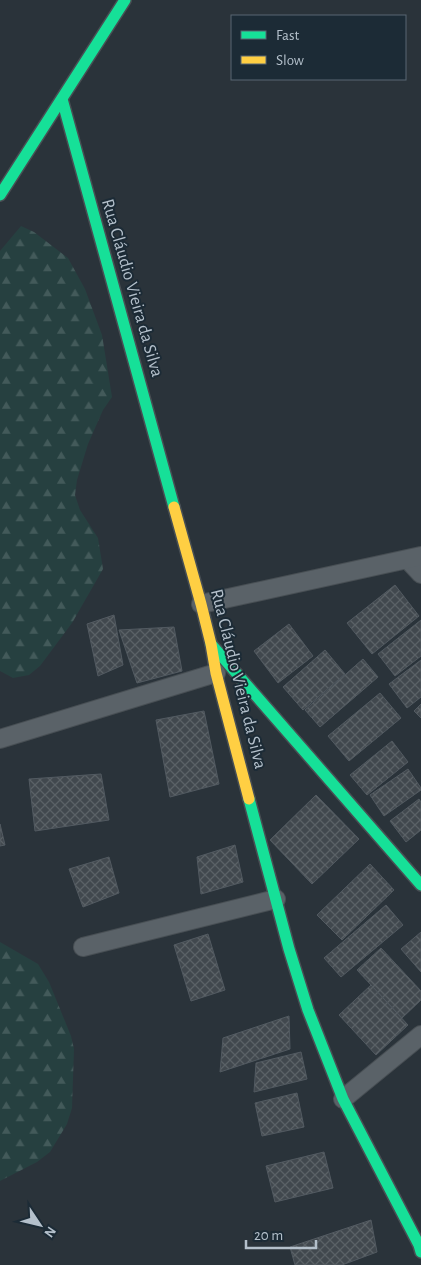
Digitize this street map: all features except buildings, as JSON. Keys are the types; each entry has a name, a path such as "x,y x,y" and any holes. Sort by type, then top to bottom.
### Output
{"street":[{"path":"0,195 124,0"},
{"name":"Rua Cláudio Vieira da Silva","path":"62,99 202,604 212,644 216,673 289,949 308,1010 343,1098 420,1248"},
{"path":"202,604 414,558 421,574"},
{"path":"212,644 421,885"},
{"path":"0,739 216,673"},
{"path":"83,946 276,899"},
{"path":"343,1098 421,1035"}],"green space":[{"path":"21,226 34,232 68,258 85,289 102,335 112,397 103,410 88,444 77,480 75,495 80,510 98,538 103,569 72,623 40,666 29,675 13,678 0,671 0,251"},
{"path":"0,942 38,964 49,982 71,1036 74,1049 72,1108 67,1124 50,1152 37,1162 0,1181"}],"traffic: fast":[{"path":"0,195 125,0"},
{"path":"62,99 174,507"},
{"path":"211,644 421,885"},
{"path":"249,799 289,949 308,1010 343,1099 421,1252"}],"traffic: slow":[{"path":"174,507 201,604 216,673 249,799"}]}
